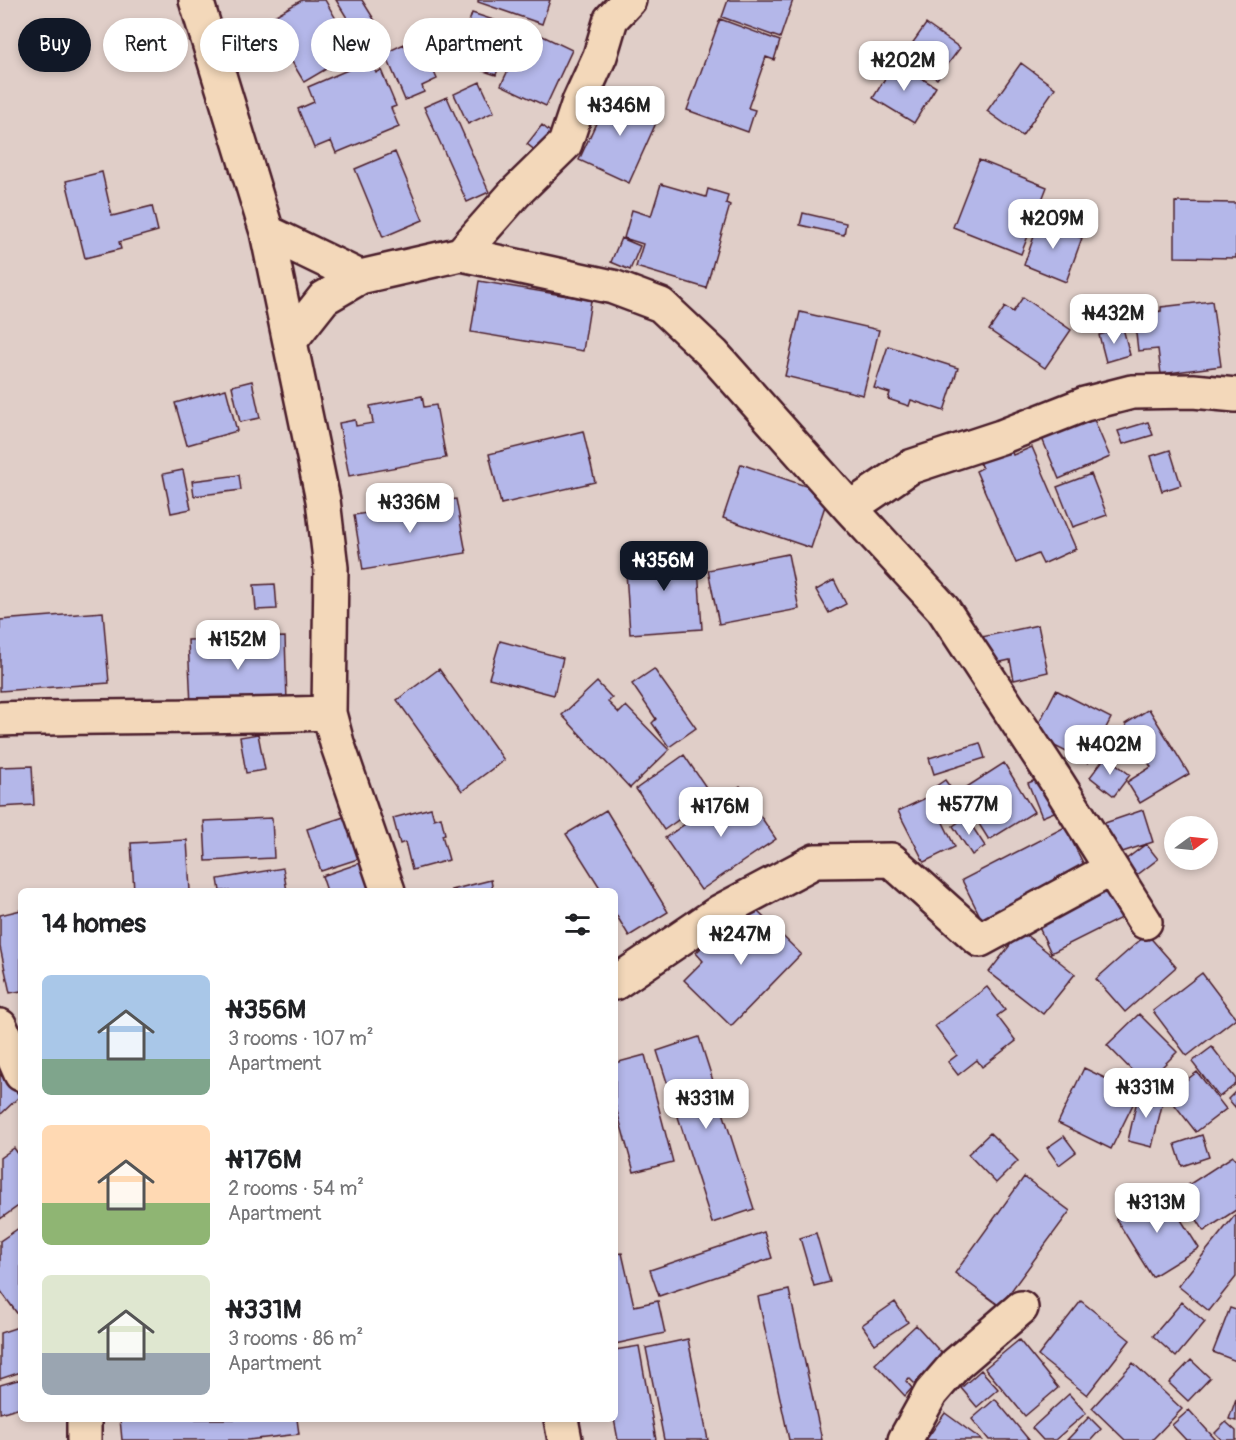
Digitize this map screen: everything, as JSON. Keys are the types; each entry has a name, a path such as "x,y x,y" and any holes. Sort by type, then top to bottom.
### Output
{"street":[{"path":"196,0 267,232 323,500 331,568 329,713 337,743 387,888"},
{"path":"461,254 515,193 565,144 579,102 600,56 614,6"},
{"path":"267,232 360,277"},
{"path":"290,341 324,298 360,277 461,254 613,287 661,305 713,354 943,609 1145,922"},
{"path":"850,508 910,467 1001,437 1085,404 1132,392 1193,391 1236,395"},
{"path":"0,719 329,713"},
{"path":"618,981 721,911 815,861 891,860 980,940 1111,869"},
{"path":"0,1026 18,1067"},
{"path":"905,1440 931,1394 956,1364 1021,1308"},
{"path":"84,1422 84,1440"},
{"path":"562,1422 565,1440"}],"building":[{"path":"302,0 325,0 335,18 311,18 311,72 321,72 304,82 298,72 299,18 270,18"},
{"path":"336,0 362,0 373,18 347,18"},
{"path":"478,0 550,0 543,21 543,18 525,18 478,2"},
{"path":"728,0 793,0 780,38 722,17"},
{"path":"472,13 487,18 470,18"},
{"path":"720,19 780,41 774,60 766,57 748,108 755,110 748,132 687,110"},
{"path":"926,24 960,48 937,79 904,55"},
{"path":"543,36 572,50 546,106 501,85 507,72 543,72"},
{"path":"403,44 403,72 434,72 437,79 422,86 424,92 405,100 391,67 391,50"},
{"path":"895,62 936,87 914,123 873,98"},
{"path":"1021,63 1055,88 1022,136 987,111"},
{"path":"343,72 382,72 396,106 391,108 399,127 336,153 331,141 314,148 298,109 314,102 308,87"},
{"path":"480,82 494,112 468,124 454,94"},
{"path":"611,91 660,114 629,183 579,160"},
{"path":"447,97 489,192 467,202 424,107"},
{"path":"542,125 555,136 540,154 527,144"},
{"path":"395,152 423,220 383,237 355,169"},
{"path":"979,160 1047,187 1021,254 953,227"},
{"path":"102,172 112,216 152,206 158,231 119,242 121,249 85,258 66,181"},
{"path":"661,184 706,197 708,189 728,195 726,203 730,205 706,288 636,267 643,244 624,238 632,210 651,216"},
{"path":"1175,202 1236,203 1236,258 1175,257"},
{"path":"803,213 846,223 844,235 800,225"},
{"path":"1057,220 1071,226 1068,233 1082,238 1066,282 1024,265 1039,222 1054,228"},
{"path":"621,238 640,246 630,270 611,262"},
{"path":"479,281 591,300 583,351 471,332"},
{"path":"1023,297 1071,330 1045,368 989,330 1005,307 1013,312"},
{"path":"1212,301 1221,366 1161,374 1158,349 1138,351 1134,315 1161,311 1161,307"},
{"path":"800,312 879,330 863,395 785,376"},
{"path":"1123,328 1130,355 1106,362 1099,335"},
{"path":"888,346 958,368 944,411 911,400 909,406 888,399 890,393 874,388"},
{"path":"252,381 260,418 240,422 232,386"},
{"path":"226,389 237,431 187,445 175,403"},
{"path":"422,396 424,407 436,405 446,458 349,476 339,423 355,420 356,426 373,423 370,406"},
{"path":"1092,415 1110,457 1059,479 1041,436"},
{"path":"1148,422 1153,435 1123,444 1118,431"},
{"path":"583,431 595,482 501,504 489,454"},
{"path":"1032,447 1076,549 1043,564 1038,554 1016,563 976,471 982,468 979,462 1010,448 1013,455"},
{"path":"1170,450 1181,485 1162,491 1151,456"},
{"path":"741,464 829,494 811,548 723,518"},
{"path":"183,470 191,509 171,513 163,474"},
{"path":"1091,474 1107,515 1073,527 1057,487"},
{"path":"239,475 241,490 194,496 192,481"},
{"path":"456,499 466,553 363,570 354,515"},
{"path":"697,551 702,629 630,634 625,556"},
{"path":"788,554 799,609 719,624 708,570"},
{"path":"834,580 846,604 829,613 816,590"},
{"path":"275,584 277,609 256,610 254,585"},
{"path":"103,612 109,683 0,691 0,620"},
{"path":"1038,625 1048,672 1014,680 1010,660 983,666 977,638"},
{"path":"285,637 287,702 191,706 188,640"},
{"path":"500,641 563,658 554,695 489,678"},
{"path":"439,669 504,760 462,791 397,700"},
{"path":"654,669 696,728 669,747 652,723 656,719 632,684"},
{"path":"597,682 612,698 608,702 619,713 626,706 669,750 630,788 562,715"},
{"path":"1056,690 1111,718 1088,763 1033,735"},
{"path":"1149,709 1189,774 1140,803 1127,782 1151,767 1125,724"},
{"path":"258,734 265,770 246,773 240,737"},
{"path":"980,743 985,758 934,774 929,758"},
{"path":"684,755 712,796 664,830 636,789"},
{"path":"1106,756 1130,775 1114,796 1090,777"},
{"path":"1004,763 1034,812 989,840 959,792"},
{"path":"32,766 34,805 0,807 0,767"},
{"path":"1046,776 1059,810 1042,817 1028,783"},
{"path":"945,780 965,808 951,817 932,789"},
{"path":"740,786 776,839 701,890 665,838"},
{"path":"930,796 955,847 924,862 898,811"},
{"path":"431,808 434,819 441,817 445,834 442,835 449,860 412,870 405,842 400,844 393,818"},
{"path":"606,810 668,912 629,936 618,918 618,888 600,888 566,834"},
{"path":"1143,810 1153,842 1113,855 1102,824"},
{"path":"347,816 361,858 321,871 307,829"},
{"path":"966,817 985,846 972,855 953,826"},
{"path":"272,818 274,858 206,861 204,821"},
{"path":"1065,827 1086,869 983,922 962,880"},
{"path":"187,840 190,888 134,888 131,843"},
{"path":"1146,844 1158,859 1128,882 1116,867"},
{"path":"363,862 371,888 326,888 322,876"},
{"path":"283,868 286,888 220,888 218,879"},
{"path":"491,880 492,888 459,888"},
{"path":"1109,887 1123,917 1051,953 1037,923"},
{"path":"754,908 801,954 731,1026 684,980 703,961 696,953 715,933 723,941"},
{"path":"18,911 18,992 10,993 0,947 0,915"},
{"path":"1021,931 1075,974 1043,1014 989,972"},
{"path":"1147,934 1176,967 1125,1012 1096,979"},
{"path":"1202,973 1236,1018 1187,1056 1153,1011"},
{"path":"987,987 1005,1010 997,1016 1016,1041 982,1067 977,1060 958,1075 948,1062 957,1055 935,1026"},
{"path":"1139,1014 1177,1052 1145,1084 1107,1045"},
{"path":"699,1037 754,1209 712,1223 657,1051"},
{"path":"1212,1047 1236,1078 1236,1084 1219,1097 1192,1062"},
{"path":"645,1055 673,1162 634,1172 618,1115 618,1062"},
{"path":"1084,1068 1138,1094 1111,1149 1058,1123"},
{"path":"1197,1072 1226,1109 1196,1132 1167,1095"},
{"path":"0,1074 18,1094 18,1098 0,1115"},
{"path":"1139,1091 1164,1097 1152,1147 1128,1141"},
{"path":"1236,1091 1236,1108 1228,1099"},
{"path":"990,1133 1018,1161 996,1183 968,1154"},
{"path":"1202,1135 1209,1157 1182,1166 1175,1144"},
{"path":"1064,1136 1076,1152 1059,1165 1047,1148"},
{"path":"14,1148 18,1154 18,1206 0,1219 0,1158"},
{"path":"1233,1156 1236,1160 1236,1210 1204,1231 1179,1191"},
{"path":"1024,1177 1070,1211 1000,1306 955,1273"},
{"path":"1162,1190 1199,1248 1152,1277 1116,1219"},
{"path":"1236,1214 1236,1277 1209,1311 1178,1286"},
{"path":"18,1229 18,1315 0,1290 0,1241"},
{"path":"764,1232 772,1258 659,1296 650,1270"},
{"path":"816,1233 830,1282 814,1286 800,1238"},
{"path":"622,1253 634,1306 658,1301 665,1333 618,1343 618,1254"},
{"path":"789,1290 822,1440 789,1440 758,1297"},
{"path":"1081,1301 1130,1340 1087,1395 1038,1356"},
{"path":"895,1302 908,1322 875,1344 862,1325"},
{"path":"1182,1302 1205,1322 1176,1357 1153,1336"},
{"path":"1230,1308 1236,1310 1236,1361 1213,1352"},
{"path":"916,1325 945,1357 916,1385 909,1378 906,1381 912,1388 905,1396 875,1364"},
{"path":"18,1327 18,1373 0,1379 0,1333"},
{"path":"688,1339 708,1440 664,1440 646,1348"},
{"path":"1019,1340 1058,1388 1025,1416 985,1368"},
{"path":"639,1346 656,1440 618,1440 615,1422 618,1422 618,1350"},
{"path":"1191,1360 1210,1378 1188,1401 1169,1383"},
{"path":"1133,1363 1182,1409 1152,1440 1125,1440 1092,1408"},
{"path":"981,1370 998,1389 977,1407 961,1388"},
{"path":"18,1380 18,1408 0,1413 0,1385"},
{"path":"1069,1394 1086,1413 1055,1440 1043,1440 1032,1428"},
{"path":"995,1399 1029,1440 989,1440 972,1419"},
{"path":"1236,1399 1236,1421 1229,1419"},
{"path":"1189,1410 1216,1440 1186,1440 1172,1425"},
{"path":"945,1413 982,1440 926,1440"},
{"path":"1089,1417 1101,1429 1091,1440 1067,1440"},
{"path":"120,1422 297,1422 299,1434 248,1440 122,1440"},
{"path":"1226,1422 1236,1431 1236,1440 1222,1440 1215,1433"}]}
